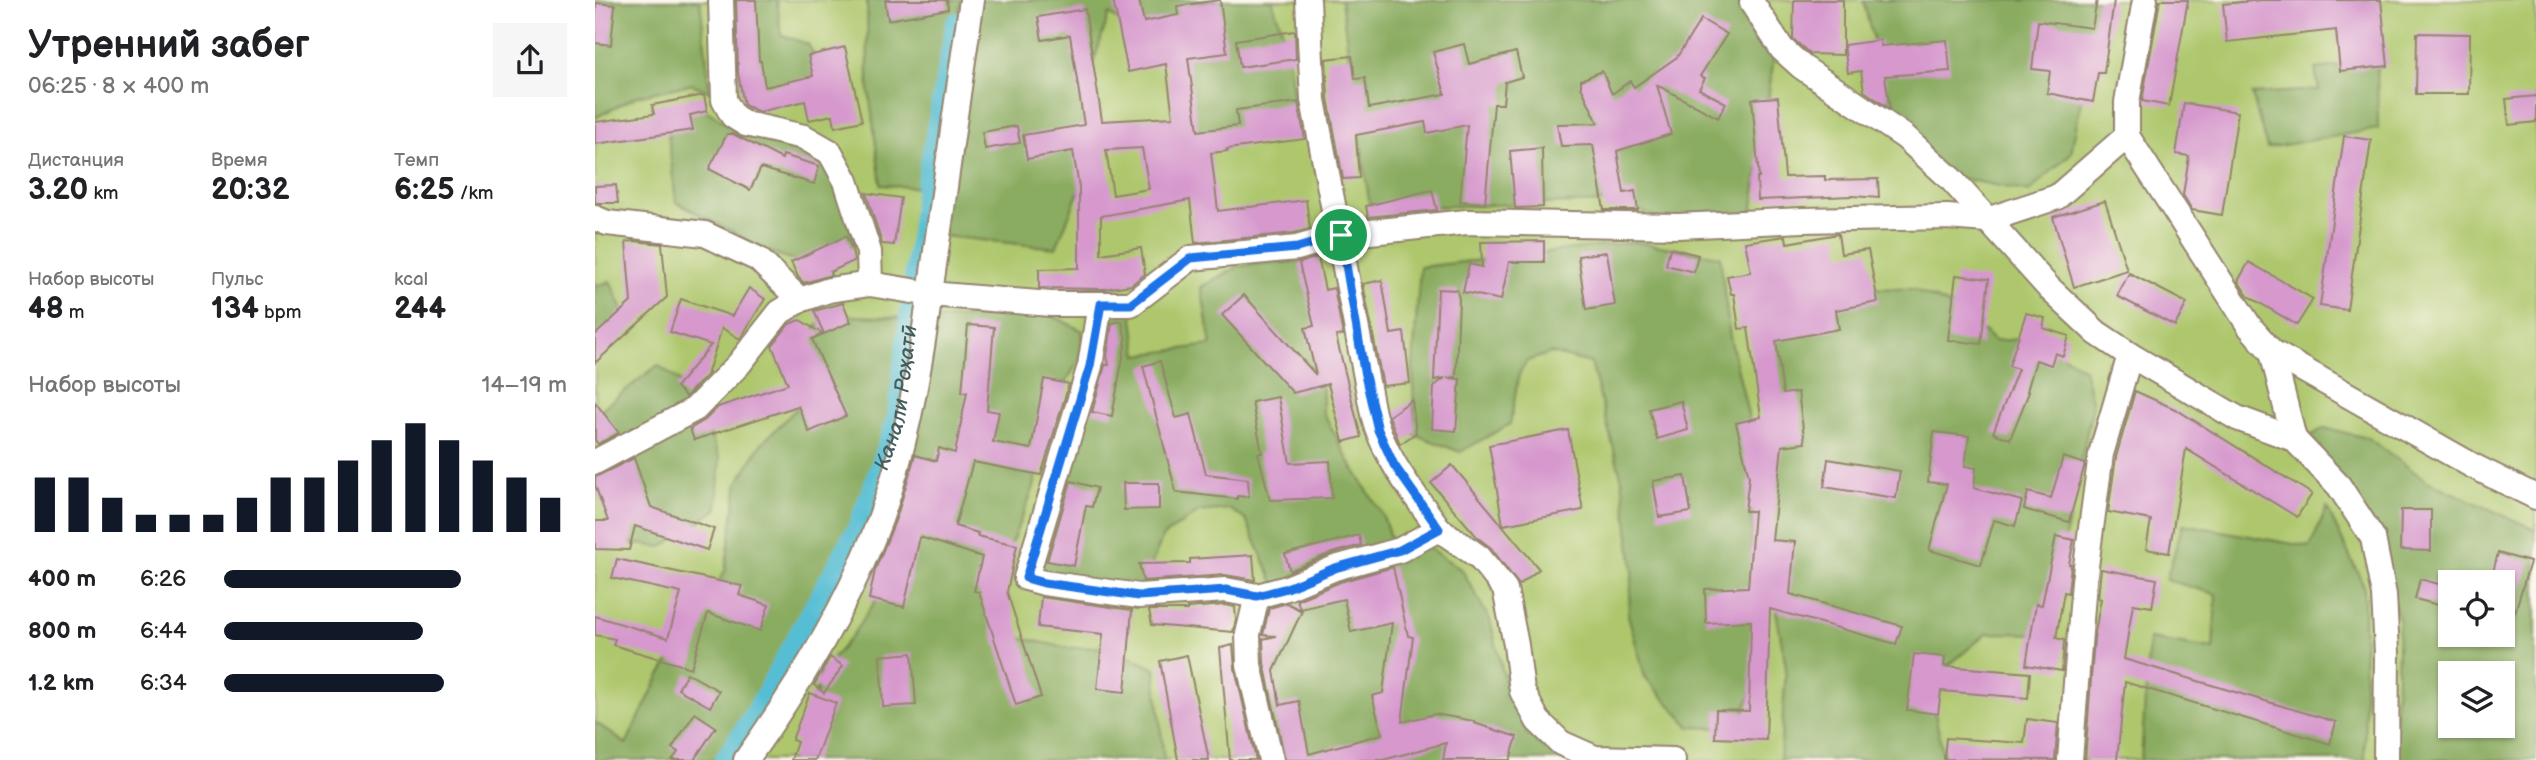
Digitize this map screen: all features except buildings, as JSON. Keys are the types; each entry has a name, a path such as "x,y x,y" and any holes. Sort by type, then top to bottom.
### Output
{"street":[{"path":"721,0 724,100 733,116 746,124 804,137 830,152 846,181 869,252 876,285"},
{"path":"745,760 768,729 837,615 873,539 908,421 923,352 925,292 972,0"},
{"path":"1308,0 1313,100 1341,235 1364,371 1378,430 1394,465 1439,529 1479,557 1504,589 1522,691 1538,721 1561,743 1595,758 1674,760"},
{"path":"2145,0 2127,102 2127,136 2250,327 2271,352 2473,467 2536,497"},
{"path":"1752,3 1782,49 1802,67 1905,137 1951,179 2068,306 2097,333 2237,418 2294,439 2339,486 2373,538 2384,595 2387,653 2386,760"},
{"path":"595,462 695,409 739,364 780,312 800,300 829,290 876,285 1051,304 1131,304 1191,258 1297,248 1341,235 1467,222 1678,226 1829,219 1947,217 1987,220 2057,197 2127,136"},
{"path":"595,218 607,223 705,234 758,259 800,300"},
{"path":"1101,304 1090,366 1026,578 1044,583 1139,596 1226,590 1257,596 1287,588 1335,568 1400,550 1439,529"},
{"path":"2271,352 2294,439"},
{"path":"2070,760 2084,581 2102,454 2130,355"},
{"path":"1257,596 1248,634 1249,665 1271,760"}],"green space":[{"path":"595,0 2536,0 2536,760 595,760"},
{"path":"595,0 700,0 710,92 692,84 637,96 595,118"},
{"path":"725,0 777,0 781,35 808,44 822,70 780,98 744,84 727,35"},
{"path":"867,0 961,0 927,188 881,185 868,83"},
{"path":"976,0 1272,0 1287,45 1297,127 1198,144 1180,45 1139,34 1109,14 1093,64 1088,169 1056,248 934,235"},
{"path":"1341,0 1745,0 1776,42 1751,222 1678,226 1619,202 1370,208"},
{"path":"1863,0 2101,0 2071,153 2029,192 1954,177 1895,127"},
{"path":"2377,61 2378,129 2267,148 2252,94 2319,90 2315,69"},
{"path":"694,103 733,127 791,141 828,168 856,243 820,268 772,253 676,202 666,118"},
{"path":"1635,242 1720,256 1730,337 1754,440 1750,605 1759,670 1738,729 1690,727 1645,677 1628,615 1633,569 1622,480 1591,363 1551,353 1527,361 1519,374 1510,424 1460,452 1414,434 1413,364 1420,267"},
{"path":"1307,260 1322,341 1323,412 1347,458 1383,516 1393,547 1427,547 1462,570 1490,620 1505,681 1527,734 1556,756 1569,760 1265,760 1242,631 1276,588 1246,520 1229,509 1199,512 1163,536 1139,596 1026,578 1100,304 1131,304 1138,355 1211,345 1201,287 1239,266"},
{"path":"610,281 628,321 595,351 595,287"},
{"path":"1853,288 1913,289 1963,311 1994,341 2035,338 2084,369 2093,404 2045,634 1987,633 1929,682 1944,760 1780,760 1786,667 1767,560 1770,332"},
{"path":"1045,312 1083,331 1080,359 1053,403 1034,487 998,576 1000,633 1067,648 1110,647 1155,669 1164,760 803,760 819,675 851,637 888,582 936,319"},
{"path":"830,315 909,318 898,420 860,526 756,714 726,760 595,760 595,722 626,744 659,677 725,571 738,482 761,444 811,394 798,341"},
{"path":"658,365 693,391 681,417 610,456 595,423 595,414"},
{"path":"706,424 720,459 717,509 662,547 620,542 618,466 650,444"},
{"path":"2324,428 2368,438 2427,481 2536,530 2536,760 2394,760 2399,621 2383,565 2299,443"},
{"path":"2327,508 2364,586 2365,760 2141,760 2149,639 2213,649 2216,594 2166,580 2183,524 2310,547"}],"waterway":[{"name":"Канали Роҳатӣ","path":"726,760 756,714 860,526 898,420 927,188 957,24"}],"route":[{"path":"1341,235 1364,371 1378,430 1394,465 1439,529 1400,550 1335,568 1287,588 1257,596 1226,590 1139,596 1044,583 1026,578 1090,366 1101,304 1131,304 1191,258 1297,248 1341,235"}]}
